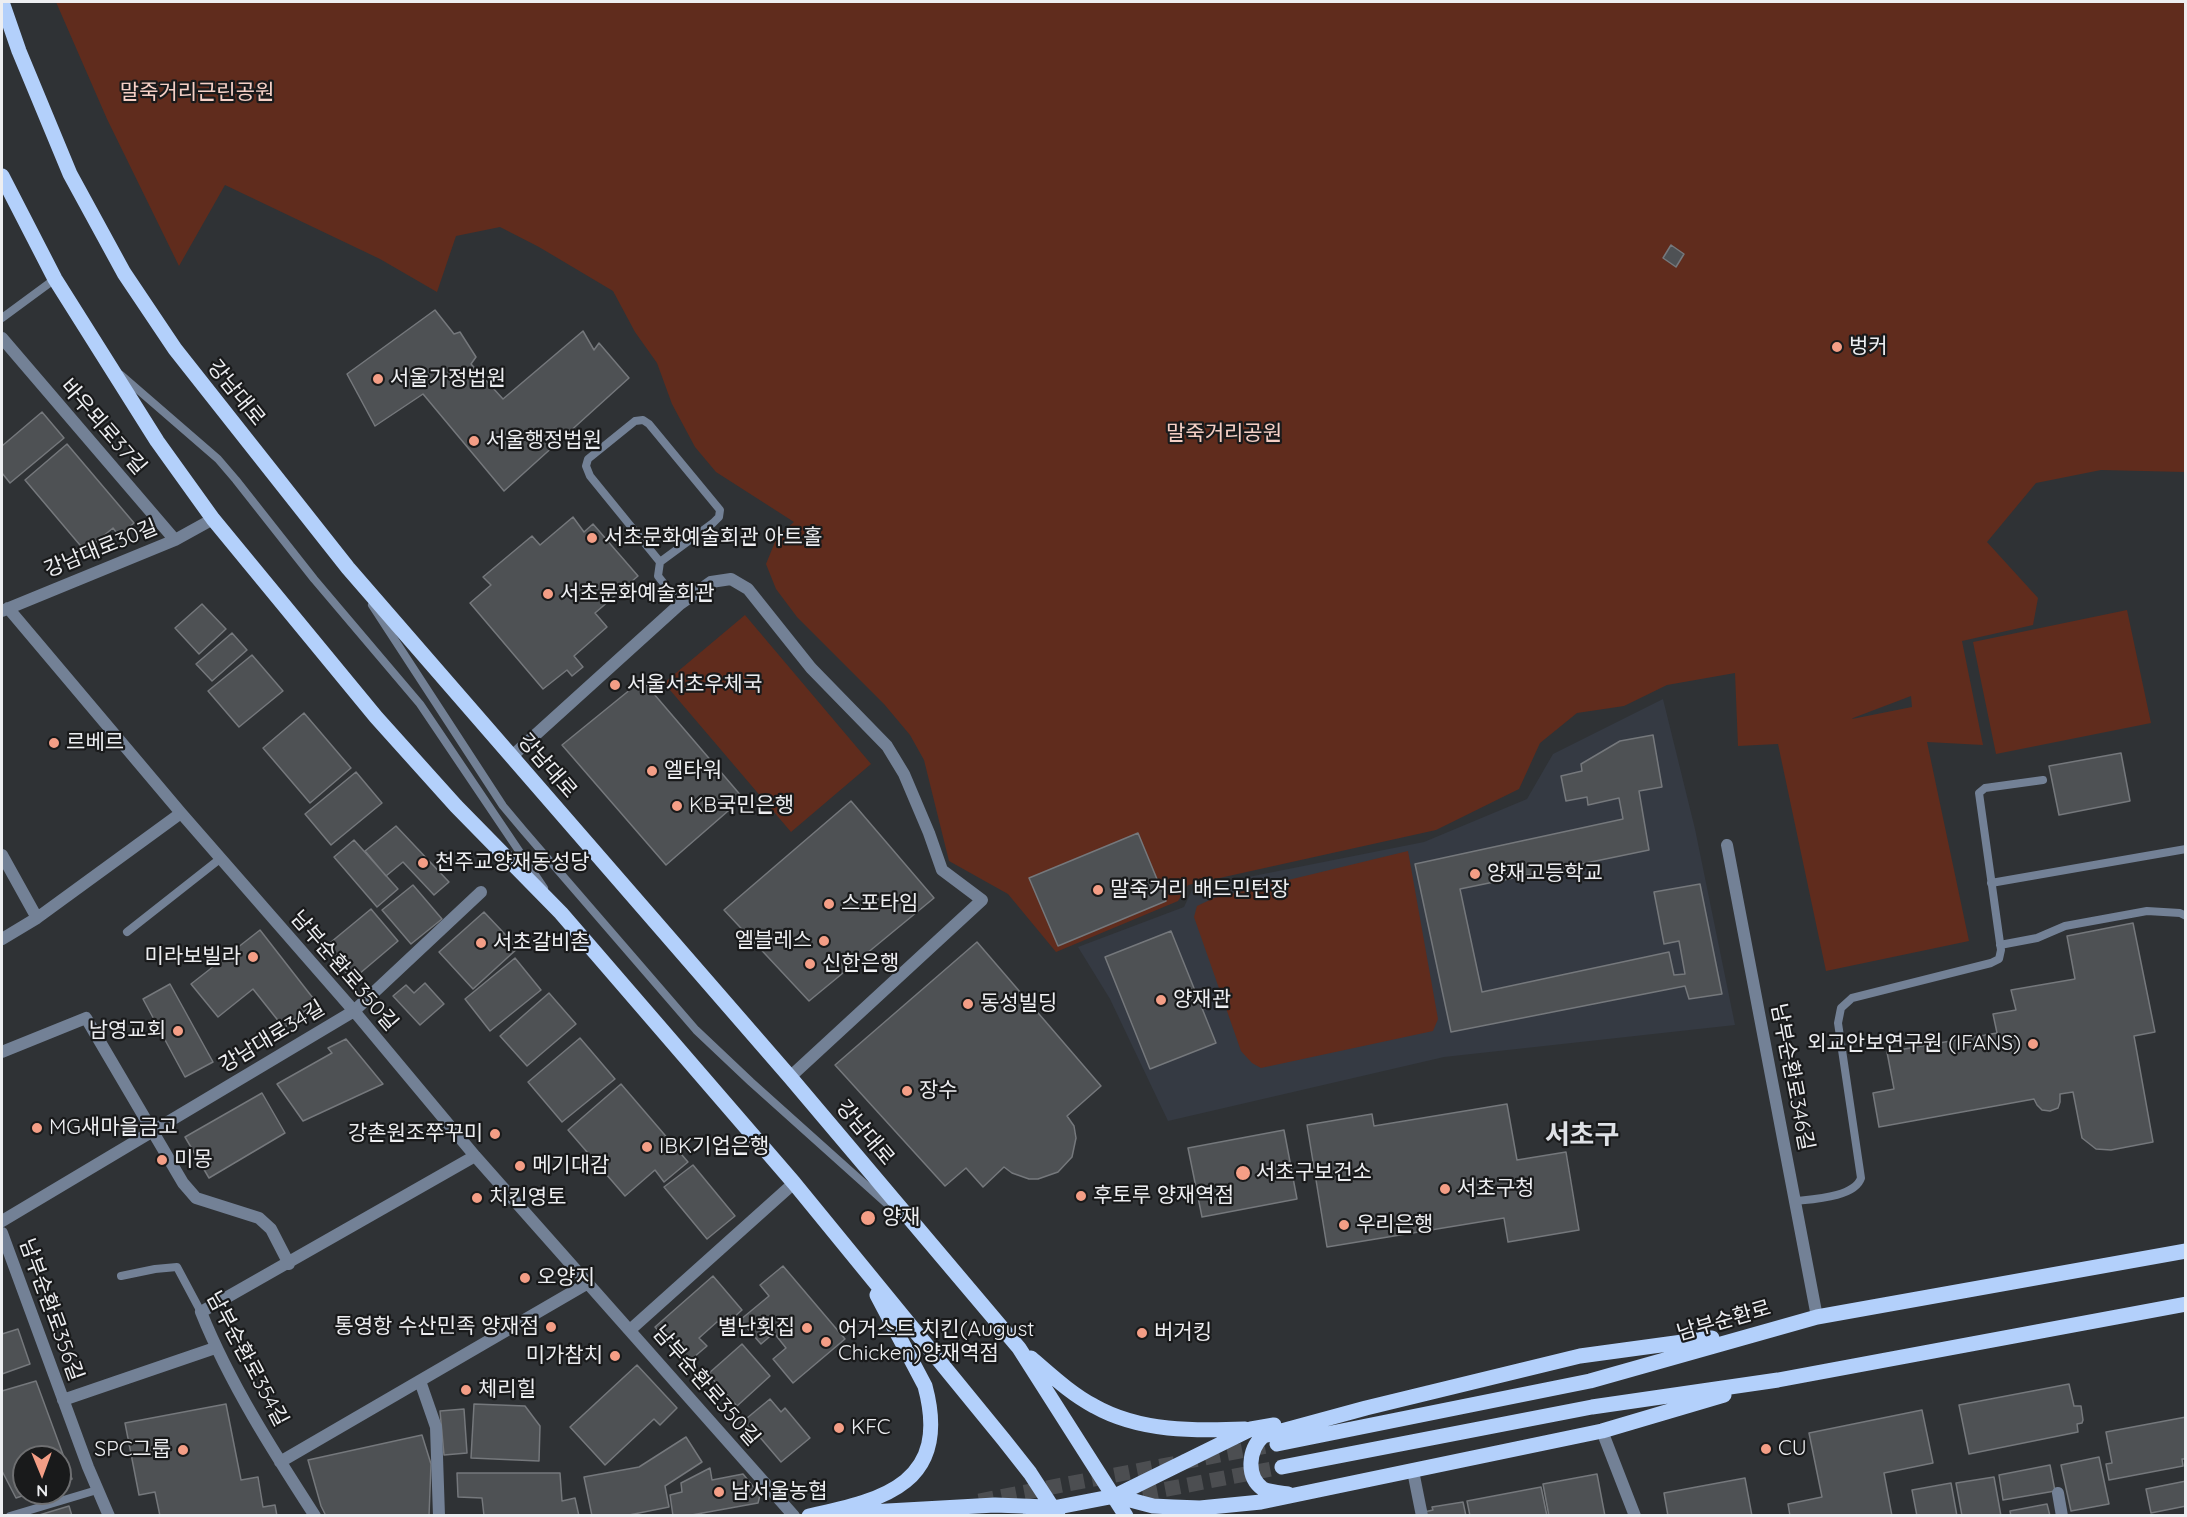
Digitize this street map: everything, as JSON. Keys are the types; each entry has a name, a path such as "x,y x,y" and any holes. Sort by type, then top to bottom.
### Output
{"main road":[{"name":"강남대로","path":"2,2 19,51 70,174 124,273 175,350 348,568 790,1077 1019,1348 1126,1515"},
{"path":"2,176 25,225 55,279 157,441 213,519 400,744 463,814 561,914 794,1184 1004,1440 1056,1511"},
{"name":"남부순환로","path":"1277,1444 1590,1381 1817,1317 2186,1251"},
{"path":"809,1515 847,1508 875,1499 898,1488 920,1466 930,1436 929,1401 925,1386 861,1263"},
{"path":"1282,1467 1592,1407 1778,1380 2186,1304"},
{"path":"1297,1496 1264,1489 1256,1480 1251,1468 1251,1456 1255,1444 1263,1436 1366,1408 1580,1356 1766,1330"},
{"path":"1019,1348 1087,1402 1124,1419 1181,1430 1251,1429 1366,1408"},
{"path":"1114,1496 1153,1506 1200,1508 1251,1504 1297,1496 1602,1431 1778,1380"},
{"path":"1030,1515 1056,1511 1114,1496 1251,1429"},
{"path":"1254,1515 1297,1496"},
{"path":"816,1515 995,1505 1056,1511"}],"street":[{"name":"바우뫼로37길","path":"2,338 175,540"},
{"name":"강남대로30길","path":"5,610 175,540 213,519"},
{"path":"511,757 680,604 711,582 731,579 748,589 811,668 887,746 904,774 930,833 942,870 982,900 790,1077"},
{"name":"남부순환로350길","path":"5,610 354,1011 475,1156 794,1515"},
{"path":"2,939 37,918 181,813"},
{"name":"남부순환로346길","path":"1727,845 1817,1317"},
{"path":"2,855 37,918"},
{"name":"강남대로34길","path":"2,1221 354,1011 481,892"},
{"path":"2,1052 86,1018 183,1183 196,1198 259,1218 271,1229 289,1264"},
{"path":"201,1312 289,1264 475,1156"},
{"path":"630,1330 794,1184"},
{"name":"남부순환로356길","path":"2,1233 63,1400 109,1515"},
{"path":"280,1462 588,1283"},
{"name":"남부순환로354길","path":"201,1312 216,1347 280,1462 315,1515"},
{"name":"남부순환로356길","path":"63,1400 216,1347"},
{"path":"420,1381 436,1427 440,1515"},
{"path":"1602,1431 1635,1515"},
{"path":"1413,1471 1422,1515"},
{"path":"2058,1493 2062,1515"}],"lane":[{"path":"2,318 55,279"},
{"path":"109,365 218,459 236,480 314,579 420,704 561,914"},
{"path":"660,562 590,476 585,466 588,459 604,446 635,422 643,420 649,424 720,510 719,517 713,523 660,562 658,576 680,604"},
{"path":"348,568 503,806 524,831 696,1030 930,1242"},
{"path":"1796,1201 1848,1191 1858,1185 1862,1178 1838,1023 1844,1005 1852,998 1994,962 2000,956 1979,793 1985,788 2043,780"},
{"path":"1991,884 2186,849"},
{"path":"127,932 221,858"},
{"path":"2000,945 2037,938 2065,926 2147,910 2180,913 2186,916"},
{"name":"남부순환로354길","path":"121,1276 155,1269 177,1268 201,1312"},
{"path":"10,1515 98,1490"}],"shaded area":[{"path":"1663,699 1695,829 1735,1025 1444,1057 1168,1121 1110,999 1078,947 1184,907 1193,888 1424,842 1527,799 1553,754"}],"green space":[{"name":"말죽거리공원","path":"56,2 2185,2 2185,472 2101,470 2036,483 1987,542 2038,598 2033,625 1962,641 1983,745 1927,742 1969,941 1826,971 1778,744 1738,746 1735,673 1667,685 1624,706 1577,713 1540,743 1519,789 1436,830 1188,885 1178,901 1056,952 1008,894 949,861 924,760 910,735 884,704 797,617 776,589 766,564 777,537 794,522 716,472 695,447 672,404 657,363 635,332 613,291 539,247 500,227 456,236 437,292 380,259 225,185 179,266 107,119","holes":["1911,696 1912,707 1852,719"]},
{"path":"2127,610 2151,723 1996,754 1973,642"},
{"path":"745,615 871,764 791,832 664,683"},
{"path":"1408,851 1438,1019 1433,1031 1261,1068 1252,1063 1241,1051 1194,917 1197,906 1214,898"}],"building":[{"path":"1671,245 1684,254 1676,267 1663,258"},
{"path":"435,310 454,334 460,332 476,357 471,364 503,399 583,331 594,350 599,343 629,378 504,491 423,394 375,426 347,374"},
{"path":"42,412 64,438 10,483 2,473 2,446"},
{"path":"67,444 134,523 119,536 113,528 85,551 25,480"},
{"name":"서초문화예술회관","path":"573,517 584,532 593,524 638,576 595,613 607,627 574,656 583,667 572,676 567,670 543,689 470,603 491,585 483,577 532,536 540,545"},
{"path":"202,604 226,629 199,654 175,628"},
{"path":"232,633 247,650 212,681 196,664"},
{"path":"252,655 283,691 239,727 208,691"},
{"name":"엘타워","path":"642,680 743,798 666,865 562,745"},
{"path":"304,713 351,768 310,803 263,748"},
{"name":"양재고등학교","path":"1653,735 1662,787 1639,791 1649,850 1460,889 1482,992 1669,952 1674,975 1685,974 1679,941 1664,944 1654,892 1700,884 1722,994 1689,999 1685,986 1451,1032 1415,864 1623,819 1619,798 1588,805 1587,797 1566,801 1561,776 1582,771 1581,764 1620,741"},
{"path":"2121,753 2130,801 2059,815 2049,766"},
{"path":"356,772 382,803 331,845 305,814"},
{"name":"스포타임","path":"851,801 934,898 809,1001 724,910"},
{"path":"396,826 449,882 434,895 403,862 386,876 365,851"},
{"name":"말죽거리 배드민턴장","path":"1138,833 1166,901 1058,946 1029,878"},
{"path":"354,840 398,889 377,907 334,857"},
{"path":"413,885 442,919 411,944 382,910"},
{"path":"371,909 398,941 352,980 325,947"},
{"path":"484,912 518,948 473,989 439,952"},
{"name":"외교안보연구원 (IFANS)","path":"2133,923 2155,1032 2134,1036 2153,1142 2111,1150 2096,1149 2082,1138 2073,1092 2060,1094 2058,1108 2050,1111 2042,1110 2034,1099 1879,1127 1873,1093 1894,1089 1887,1052 1997,1033 1993,1014 2016,1010 2011,990 2075,979 2067,936"},
{"name":"미라보빌라","path":"260,930 316,1002 284,1028 253,989 218,1017 191,984"},
{"name":"양재관","path":"1171,931 1216,1043 1150,1069 1105,957"},
{"name":"동성빌딩","path":"977,942 1101,1086 1067,1116 1074,1126 1076,1138 1072,1157 1058,1172 1038,1179 1029,1179 1012,1173 1004,1167 983,1187 966,1168 945,1186 835,1065"},
{"path":"515,958 541,990 490,1031 465,999"},
{"path":"425,983 444,1004 420,1025 393,996 406,985 414,993"},
{"name":"남영교회","path":"170,984 213,1062 185,1077 143,999"},
{"path":"549,993 576,1024 527,1066 500,1036"},
{"path":"580,1038 615,1079 562,1122 528,1082"},
{"path":"346,1039 383,1084 303,1121 277,1084 332,1053 328,1048"},
{"path":"621,1084 688,1162 664,1182 655,1170 625,1196 568,1130"},
{"path":"262,1093 285,1133 209,1178 185,1137"},
{"name":"서초구청","path":"1507,1104 1517,1160 1566,1152 1579,1230 1508,1242 1504,1218 1327,1247 1307,1125 1372,1114 1374,1126"},
{"name":"서초구보건소","path":"1284,1130 1297,1199 1202,1217 1188,1148"},
{"path":"693,1165 735,1216 707,1239 664,1187"},
{"path":"783,1266 845,1339 793,1383 773,1359 786,1348 774,1333 761,1344 740,1320 769,1296 760,1285"},
{"path":"713,1276 742,1310 723,1327 718,1321 699,1338 707,1346 687,1363 655,1327"},
{"path":"18,1329 30,1364 2,1374 2,1334"},
{"path":"742,1344 770,1376 737,1406 708,1374"},
{"path":"637,1365 677,1408 660,1425 654,1419 605,1465 570,1427"},
{"path":"36,1381 60,1445 12,1445 12,1490 2,1471 2,1391"},
{"path":"2069,1384 2074,1406 2081,1406 2083,1420 2082,1423 2077,1424 2078,1432 1969,1454 1959,1405"},
{"path":"770,1399 781,1412 785,1408 810,1438 781,1462 758,1435 754,1439 741,1423"},
{"name":"SPC그룹","path":"226,1404 241,1480 258,1477 263,1507 275,1505 277,1516 160,1516 155,1492 139,1495 125,1423"},
{"path":"474,1404 525,1406 540,1426 539,1461 471,1458"},
{"path":"464,1409 467,1453 444,1455 440,1411"},
{"path":"1922,1410 1933,1463 1884,1473 1892,1516 1790,1516 1788,1504 1822,1497 1809,1433"},
{"path":"2186,1417 2186,1459 2182,1459 2183,1466 2109,1480 2106,1464 2112,1463 2106,1432"},
{"path":"422,1435 431,1464 429,1516 326,1516 308,1460"},
{"path":"686,1437 702,1462 665,1486 669,1507 624,1516 592,1516 584,1477 639,1467"},
{"path":"2099,1457 2109,1504 2071,1511 2061,1465"},
{"path":"2050,1465 2055,1491 2003,1500 1999,1475"},
{"path":"710,1468 712,1480 743,1474 760,1495 758,1503 686,1516 673,1516 670,1495 682,1492 681,1483"},
{"path":"457,1473 560,1473 562,1501 575,1498 579,1516 484,1516 482,1498 458,1497"},
{"path":"1597,1474 1605,1516 1549,1516 1543,1484"},
{"path":"1994,1477 2001,1516 1962,1516 1956,1483"},
{"path":"1745,1478 1752,1516 1668,1516 1664,1493"},
{"path":"2186,1481 2186,1506 2151,1513 2146,1489"},
{"path":"1951,1483 1957,1516 1917,1516 1912,1490"},
{"path":"1541,1487 1547,1516 1470,1516 1467,1501"},
{"path":"1463,1502 1466,1516 1425,1516 1424,1512 1433,1510 1432,1507"},
{"path":"2047,1504 2050,1516 2011,1516 2010,1511"},
{"path":"69,1506 72,1516 36,1516"}],"tunnel":[{"path":"979,1501 1277,1444"},
{"path":"1120,1498 1282,1467"}],"place":[{"name":"벙커","path":"1837,347"},
{"name":"서울가정법원","path":"378,379"},
{"name":"서울행정법원","path":"474,441"},
{"name":"서초문화예술회관 아트홀","path":"592,538"},
{"name":"서초문화예술회관","path":"548,594"},
{"name":"서울서초우체국","path":"615,685"},
{"name":"르베르","path":"54,743"},
{"name":"엘타워","path":"652,771"},
{"name":"KB국민은행","path":"677,806"},
{"name":"천주교양재동성당","path":"423,863"},
{"name":"양재고등학교","path":"1475,874"},
{"name":"말죽거리 배드민턴장","path":"1098,890"},
{"name":"스포타임","path":"829,904"},
{"name":"엘블레스","path":"824,941"},
{"name":"서초갈비촌","path":"481,943"},
{"name":"미라보빌라","path":"253,957"},
{"name":"신한은행","path":"810,964"},
{"name":"양재관","path":"1161,1000"},
{"name":"동성빌딩","path":"968,1004"},
{"name":"남영교회","path":"178,1031"},
{"name":"외교안보연구원 (IFANS)","path":"2033,1044"},
{"name":"장수","path":"907,1091"},
{"name":"MG새마을금고","path":"37,1128"},
{"name":"강촌원조쭈꾸미","path":"495,1134"},
{"name":"IBK기업은행","path":"647,1147"},
{"name":"미몽","path":"162,1160"},
{"name":"메기대감","path":"520,1166"},
{"name":"서초구보건소","path":"1243,1173"},
{"name":"서초구청","path":"1445,1189"},
{"name":"후토루 양재역점","path":"1081,1196"},
{"name":"치킨영토","path":"477,1198"},
{"name":"양재","path":"868,1218"},
{"name":"우리은행","path":"1344,1225"},
{"name":"오양지","path":"525,1278"},
{"name":"통영항 수산민족 양재점","path":"551,1327"},
{"name":"별난횟집","path":"807,1328"},
{"name":"버거킹","path":"1142,1333"},
{"name":"어거스트 치킨(August Chicken)양재역점","path":"826,1342"},
{"name":"미가참치","path":"615,1356"},
{"name":"체리힐","path":"466,1390"},
{"name":"KFC","path":"839,1428"},
{"name":"CU","path":"1766,1449"},
{"name":"SPC그룹","path":"183,1450"},
{"name":"남서울농협","path":"719,1492"}],"district":[{"name":"서초구","path":"1582,1136"}],"park label":[{"name":"말죽거리근린공원","path":"197,93"}]}
